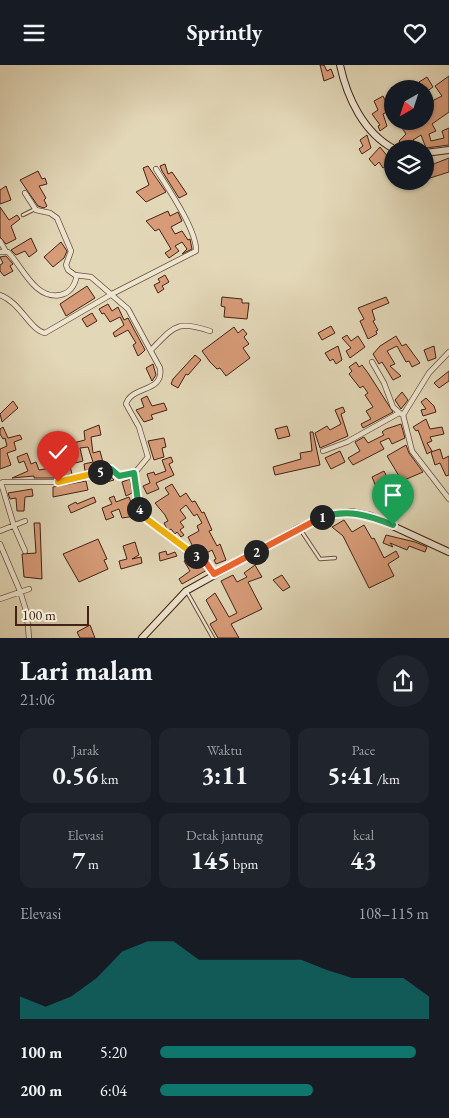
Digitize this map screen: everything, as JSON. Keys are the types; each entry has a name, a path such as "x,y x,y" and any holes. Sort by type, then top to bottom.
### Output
{"street":[{"path":"340,65 345,83 363,121 374,135 384,142"},
{"path":"434,152 449,150"},
{"path":"0,295 14,303 34,328 45,333 112,294 196,251 195,242 178,203 156,169"},
{"path":"25,193 35,209 50,213 56,218 71,251 67,268 70,272 91,277 128,309 160,368 160,380 154,385 130,396 126,404 139,427 148,457 134,473 119,476 111,469 58,482 2,482 14,526 25,551"},
{"path":"0,241 3,251 36,287 47,294 67,293 75,283 78,275"},
{"path":"150,350 164,337 182,325 192,325 210,331"},
{"path":"323,451 353,439 401,414 429,373 449,352"},
{"path":"372,362 384,383 391,403 401,414 410,447 449,499"},
{"path":"134,473 139,508 144,516 187,552 204,560 214,574"},
{"path":"142,638 186,591 299,528 332,514 362,514 393,525 449,552"},
{"path":"0,531 25,521"},
{"path":"0,544 20,591 27,614 29,638"},
{"path":"0,599 29,589"}],"lane":[{"path":"23,215 35,209"},
{"path":"299,528 320,559 335,558"},
{"path":"186,591 214,638"}],"building":[{"path":"320,65 324,65 327,71 331,69 334,77 324,81"},
{"path":"449,76 449,112 434,123 434,100 442,96 435,86"},
{"path":"383,96 384,98 384,128 380,131 378,126 380,125 372,114 378,110 374,101"},
{"path":"434,128 436,131 429,134 431,140 423,140 421,135 413,140 400,140 406,134 403,130 434,130"},
{"path":"449,128 449,145 434,147 434,140 444,138 442,131"},
{"path":"367,135 371,148 362,154 359,149 363,146 360,140"},
{"path":"380,147 384,152 384,167 379,162 375,166 369,159"},
{"path":"449,158 449,172 434,177 434,164"},
{"path":"165,164 168,174 172,172 187,194 179,198 162,171 160,166"},
{"path":"148,166 166,192 146,202 136,192 149,185 143,168"},
{"path":"38,171 42,179 45,178 47,184 39,186 46,198 44,200 47,206 44,208 38,206 20,180"},
{"path":"6,186 11,200 0,204 0,190"},
{"path":"0,207 9,220 17,215 20,219 11,226 16,239 6,244 0,237"},
{"path":"168,211 170,216 178,212 182,221 171,227 175,234 182,231 188,240 190,239 192,249 182,254 187,249 182,242 175,246 179,251 169,258 165,253 171,249 159,229 155,231 146,221"},
{"path":"31,238 37,251 29,257 25,251 16,255 11,250"},
{"path":"61,242 67,251 64,258 53,267 44,257"},
{"path":"6,256 13,264 10,266 13,271 4,276 0,271 0,265 3,263 0,257"},
{"path":"165,275 169,282 162,286 164,289 158,293 154,285 160,282 158,279"},
{"path":"87,286 95,298 66,316 60,304"},
{"path":"222,297 242,299 242,303 249,303 247,319 224,317 225,307 221,306"},
{"path":"386,297 389,303 372,310 375,320 373,321 378,330 376,331 377,334 368,339 360,321 364,319 358,308"},
{"path":"108,304 112,311 118,307 124,320 128,318 145,350 138,356 133,345 136,343 128,330 115,337 113,333 124,325 120,317 110,322 104,313 102,314 99,309"},
{"path":"92,313 97,321 87,327 82,319"},
{"path":"331,326 335,333 322,340 318,333"},
{"path":"234,327 238,333 243,329 247,334 244,337 249,344 243,348 250,358 226,376 220,368 217,369 210,362 202,351"},
{"path":"347,335 351,341 358,336 365,347 350,358 346,351 351,348 342,338"},
{"path":"396,336 402,346 406,344 420,363 412,367 409,361 406,362 397,346 387,351 395,364 390,366 401,376 393,380 382,362 379,364 373,354 380,346"},
{"path":"338,346 342,360 336,364 333,359 330,361 325,353"},
{"path":"434,346 436,358 428,361 424,350"},
{"path":"195,355 201,360 188,375 186,374 178,388 171,384 173,379"},
{"path":"356,362 359,367 362,365 368,373 393,412 363,428 361,424 371,419 366,411 373,407 365,395 368,393 363,386 360,388 349,374 352,371 349,367"},
{"path":"153,364 156,375 152,381 146,368"},
{"path":"449,371 449,381 439,388 434,383"},
{"path":"402,392 408,400 401,409 395,400"},
{"path":"147,396 152,406 164,403 167,410 151,415 153,419 144,422 136,410 144,407 141,399"},
{"path":"426,398 434,406 436,412 423,416 421,410 426,409 421,402"},
{"path":"13,401 18,408 2,422 0,414"},
{"path":"343,407 345,412 341,414 348,436 320,448 315,433 327,426 330,430 341,424 335,410"},
{"path":"426,419 430,429 442,427 444,434 430,437 432,441 427,443 432,451 427,454 418,430 416,431 413,427"},
{"path":"401,424 405,438 392,444 389,438 380,442 384,449 353,465 348,458 360,451 355,442 364,437 368,443 384,435 382,432 386,429"},
{"path":"99,425 101,435 91,437 93,453 100,451 104,466 85,471 84,464 93,462 88,447 80,448 83,461 75,463 69,444 85,440 84,431"},
{"path":"287,426 290,436 278,439 275,429"},
{"path":"3,427 8,438 20,435 22,439 14,442 16,450 7,453 11,465 0,469 0,449 7,446 5,438 3,439 0,434 0,429"},
{"path":"310,432 313,432 320,465 275,475 273,467 301,459 300,453 312,451"},
{"path":"164,438 166,447 162,448 164,457 154,460 148,441"},
{"path":"406,445 409,453 423,472 402,481 387,456"},
{"path":"61,449 67,462 69,462 72,474 58,478 34,478 34,476 12,478 28,471 24,461 19,463 17,457 27,453 31,464 36,462 39,470 57,467 51,452"},
{"path":"440,449 443,459 449,456 449,475 446,476 440,463 435,465 431,452"},
{"path":"340,451 345,462 331,469 325,458"},
{"path":"171,457 173,462 169,464 174,475 156,483 159,489 147,494 143,486 150,483 147,474 154,472 155,475 166,471 162,460"},
{"path":"384,471 390,483 377,489 372,477"},
{"path":"108,473 114,480 99,484 97,476"},
{"path":"130,479 132,493 126,496 122,482"},
{"path":"86,481 88,490 53,497 53,487"},
{"path":"172,484 180,497 186,493 192,502 195,501 202,513 204,512 212,530 209,531 217,546 220,544 226,560 216,564 212,550 203,555 195,551 188,537 199,531 197,526 202,523 197,514 194,516 186,505 180,510 186,518 180,522 184,527 180,530 184,535 181,537 171,529 168,531 164,523 168,521 155,503 169,494 165,488"},
{"path":"32,489 33,496 25,497 24,511 17,511 16,498 10,499 8,493"},
{"path":"114,496 116,502 129,497 136,516 122,518 119,509 111,512 114,517 106,520 102,508 112,504 109,498"},
{"path":"94,497 96,502 71,513 68,506"},
{"path":"344,520 352,532 364,525 372,539 374,538 384,558 396,551 399,557 388,564 394,576 369,588 343,536 332,527"},
{"path":"34,523 40,523 42,579 24,577 22,554 36,553"},
{"path":"386,535 427,547 425,552 409,546 407,550 390,543 393,547 383,543"},
{"path":"98,539 107,559 104,560 108,569 79,582 63,554"},
{"path":"135,542 139,555 132,559 141,557 142,563 121,569 119,561 127,559 123,546"},
{"path":"166,551 167,555 175,552 177,556 160,561 159,553"},
{"path":"190,558 198,566 201,563 207,570 182,584 179,579 190,571 184,561"},
{"path":"255,565 262,577 248,582 262,609 231,624 239,638 218,638 210,624 217,620 206,600 215,593 229,617 237,613 221,581 233,575 237,582 247,577 244,573"},
{"path":"282,575 290,587 283,591 273,580"},
{"path":"90,625 95,638 80,638 77,632"}],"route":[{"path":"58,482 109,469 119,476 134,473 133,477 139,508 144,516 187,552 204,560 214,574 299,528 332,514 351,512 371,516 393,525"}]}
